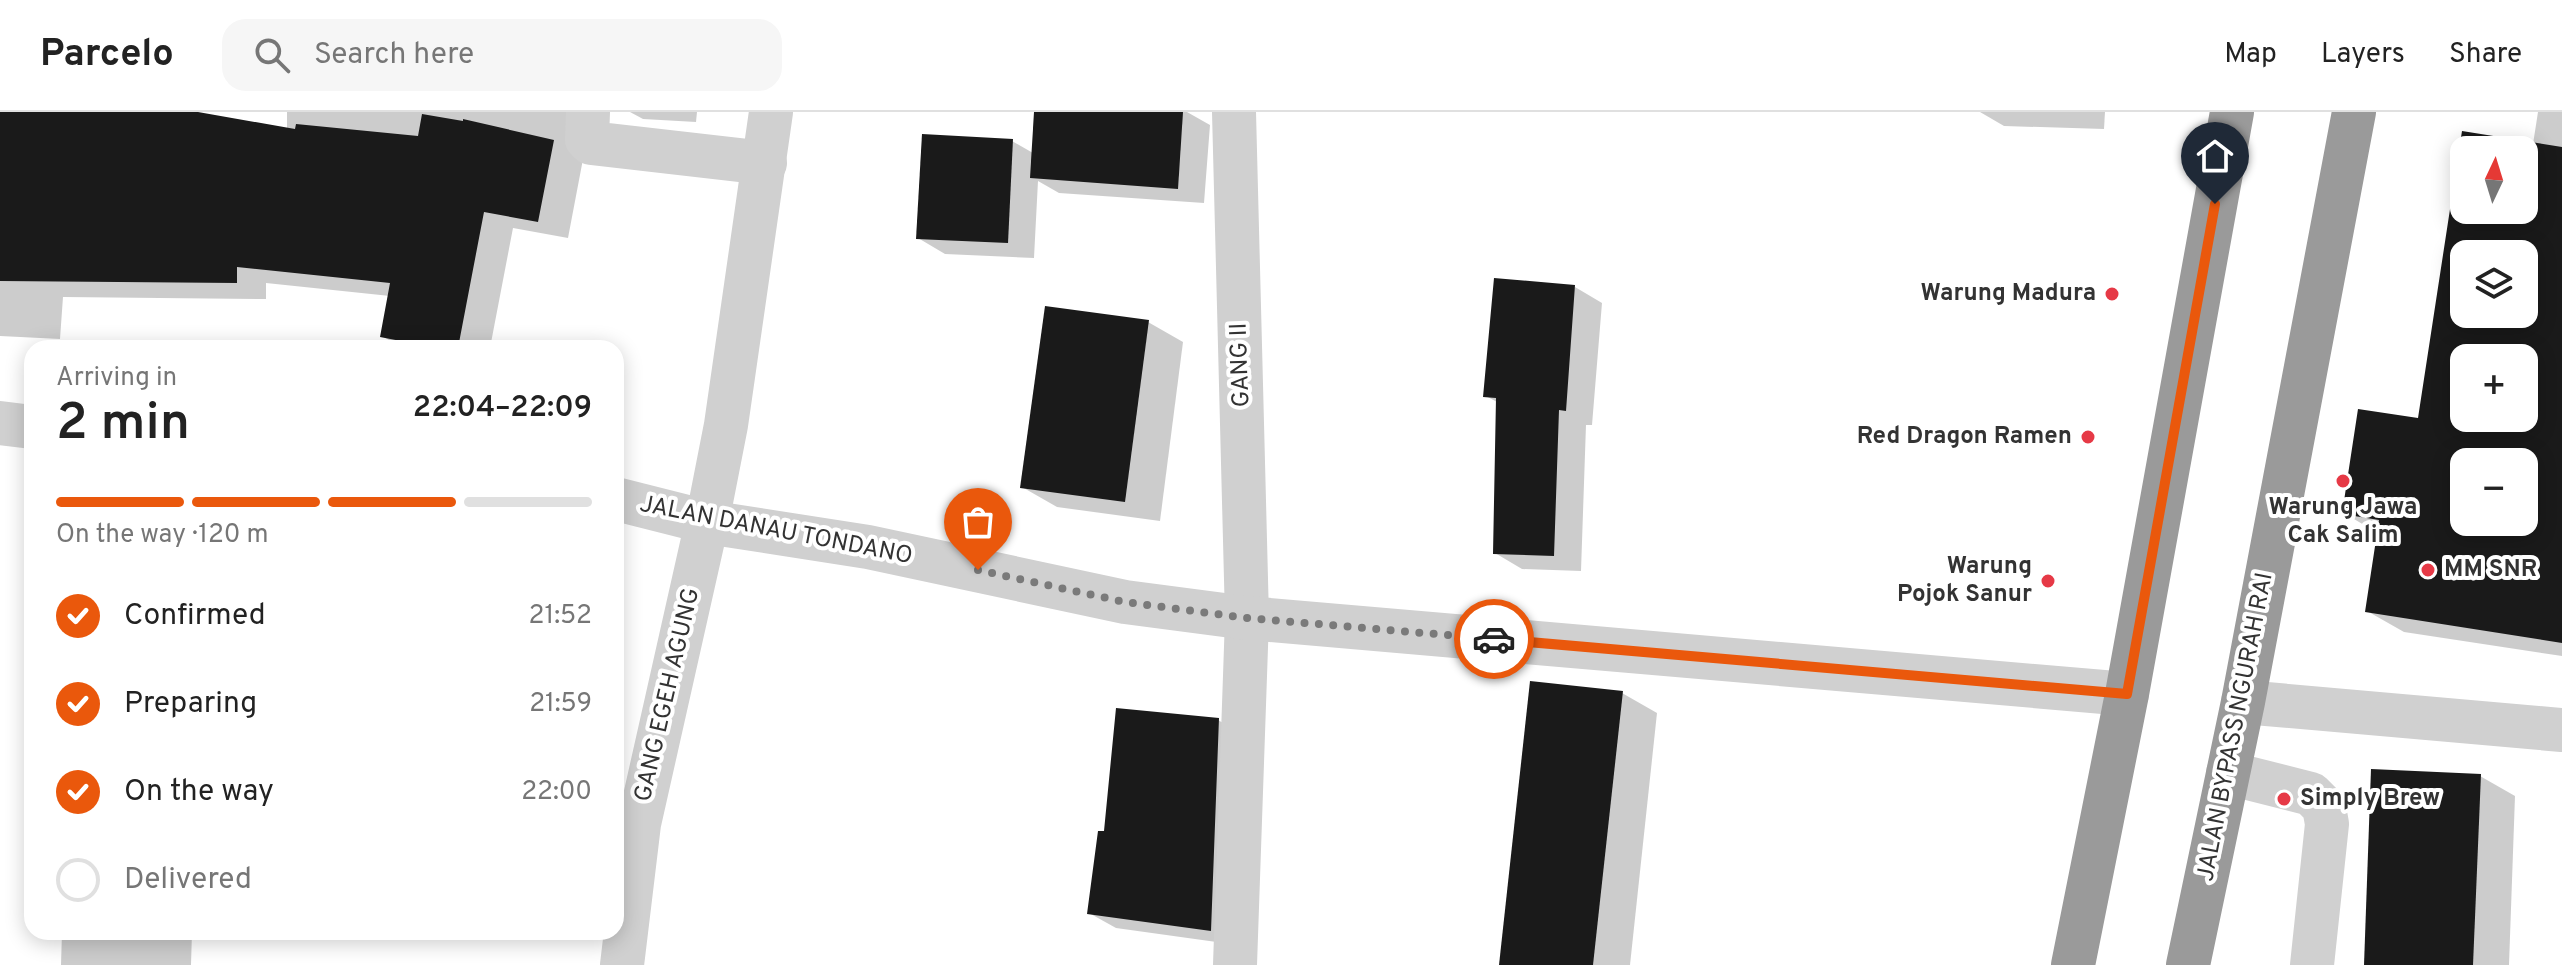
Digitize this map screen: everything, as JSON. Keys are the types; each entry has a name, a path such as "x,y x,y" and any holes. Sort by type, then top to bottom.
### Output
{"highway":[{"path":"2073,965 2127,694 2232,112"},
{"name":"JALAN BYPASS NGURAH RAI","path":"2188,965 2243,702 2354,112"}],"street":[{"path":"588,112 587,139 591,143 765,163"},
{"path":"707,522 726,425 771,112"},
{"name":"GANG II","path":"1234,112 1247,618 1235,965"},
{"path":"0,423 24,426"},
{"name":"JALAN DANAU TONDANO","path":"624,501 707,522 868,547 1125,602 1247,618 2127,694"},
{"name":"GANG EGEH AGUNG","path":"624,908 627,823 707,522"},
{"path":"2243,702 2562,730"},
{"path":"2228,773 2311,794 2324,807 2327,824 2312,965"},
{"name":"GANG EGEH AGUNG","path":"622,965 623,940"}],"building":[{"path":"0,112 198,112 295,129 296,124 418,136 422,114 463,119 554,140 538,222 484,212 460,340 396,340 380,337 390,283 237,267 237,283 0,281"},
{"path":"1034,112 1183,112 1178,189 1030,178"},
{"path":"2462,131 2493,136 2461,136"},
{"path":"922,134 1013,139 1008,243 916,239"},
{"path":"2538,143 2562,147 2562,643 2365,612 2379,520 2342,514 2358,409 2418,418 2450,209 2450,224 2538,224"},
{"path":"1494,278 1575,285 1566,411 1559,410 1554,556 1493,554 1496,398 1483,397"},
{"path":"1045,306 1149,320 1125,502 1020,488"},
{"path":"1530,681 1623,691 1593,965 1499,965"},
{"path":"1116,708 1219,718 1211,931 1087,914 1098,831 1104,831"},
{"path":"2371,769 2481,774 2473,965 2364,965"}],"way so far":[{"path":"978,570 1125,602 1247,618 1494,639"}],"place":[{"name":"Warung Madura","path":"2112,294"},
{"name":"Red Dragon Ramen","path":"2088,437"},
{"name":"Warung Jawa Cak Salim","path":"2343,481"},
{"name":"MM SNR","path":"2428,570"},
{"name":"Warung Pojok Sanur","path":"2048,581"},
{"name":"Simply Brew","path":"2284,799"}],"route":[{"path":"1494,639 2127,694 2215,204"}]}
